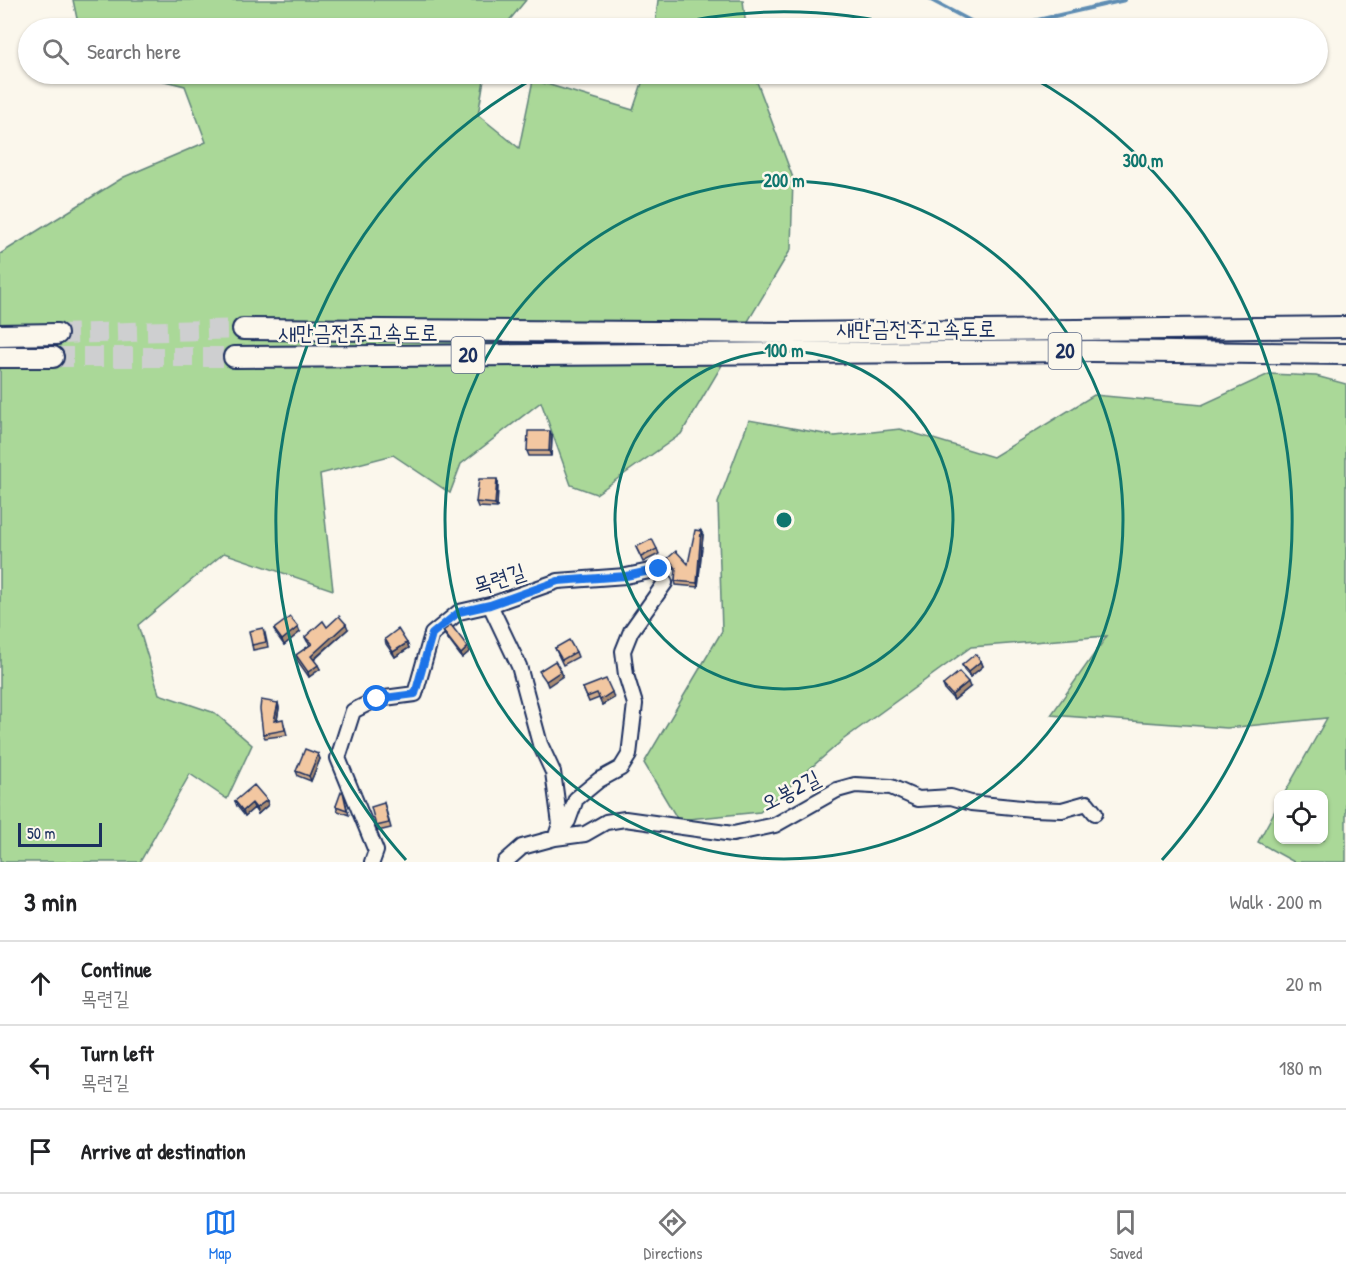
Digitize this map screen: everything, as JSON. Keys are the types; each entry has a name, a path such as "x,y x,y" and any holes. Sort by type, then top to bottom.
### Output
{"highway":[{"name":"새만금전주고속도로","path":"243,329 791,333 1346,327"},
{"path":"0,335 57,334"},
{"name":"새만금전주고속도로","path":"234,357 1092,351 1346,354"},
{"path":"1296,355 1346,363"},
{"path":"0,357 53,357"}],"street":[{"name":"목련길","path":"372,862 376,850 338,758 352,711 377,699 415,694 432,634 459,612 490,605 558,581 626,576 659,569 665,583 631,631 623,651 626,675 635,704 629,755 621,768 599,780 576,799 568,821 555,838"},
{"path":"490,605 519,666 540,744 553,772 560,824 555,838"},
{"name":"오봉2길","path":"505,862 522,847 555,838 585,834 606,822 625,819 734,834 775,825 837,790 855,785 891,787 918,799 951,797 971,803 1032,808 1062,810 1087,803 1095,813"}],"green space":[{"path":"73,0 526,0 511,18 77,18"},
{"path":"658,0 743,0 745,18 656,18"},
{"path":"177,84 483,84 478,115 519,148 532,84 546,84 633,110 642,84 758,84 793,178 791,249 681,434 596,494 571,485 541,402 461,464 450,493 393,455 320,474 333,590 224,553 138,625 159,694 215,713 252,745 227,799 190,774 140,862 0,862 0,254 124,177 206,142 185,86"},
{"path":"1269,374 1316,376 1346,384 1346,862 1294,862 1258,842 1274,812 1274,844 1328,844 1328,790 1286,790 1327,718 1227,728 1051,715 1107,636 971,647 844,739 760,812 678,820 644,763 722,631 718,503 749,420 835,436 900,429 993,457 1094,395 1202,405"}],"building":[{"path":"528,431 550,431 549,451 527,451"},
{"path":"479,479 497,479 495,504 476,502"},
{"path":"695,530 701,531 697,583 675,581 676,568 668,558 676,551 688,564"},
{"path":"652,539 657,549 641,557 636,547"},
{"path":"339,616 346,624 311,656 318,665 308,672 296,655 312,644 305,637 323,621 327,627"},
{"path":"290,617 298,627 282,640 274,629"},
{"path":"451,625 468,647 461,654 443,631"},
{"path":"263,628 266,642 252,645 249,631"},
{"path":"398,629 407,643 393,652 385,639"},
{"path":"569,640 576,652 562,660 555,648"},
{"path":"975,654 981,661 968,672 962,665"},
{"path":"555,661 561,671 546,681 539,671"},
{"path":"959,672 968,682 952,695 943,685"},
{"path":"606,679 612,692 600,700 597,693 587,697 583,688"},
{"path":"261,700 278,703 274,721 283,719 285,730 263,734"},
{"path":"305,749 318,754 309,776 296,771"},
{"path":"254,785 267,800 256,808 252,803 243,811 235,801"},
{"path":"343,792 347,810 336,806"},
{"path":"384,803 389,823 376,826 371,807"}],"waterway":[{"path":"931,0 965,18"},
{"path":"1046,18 1125,0"}],"tunnel":[{"path":"57,334 243,329"},
{"path":"53,357 234,357"}],"route":[{"path":"377,699 415,694 432,634 459,612 490,605 558,581 626,576 659,569"}]}
